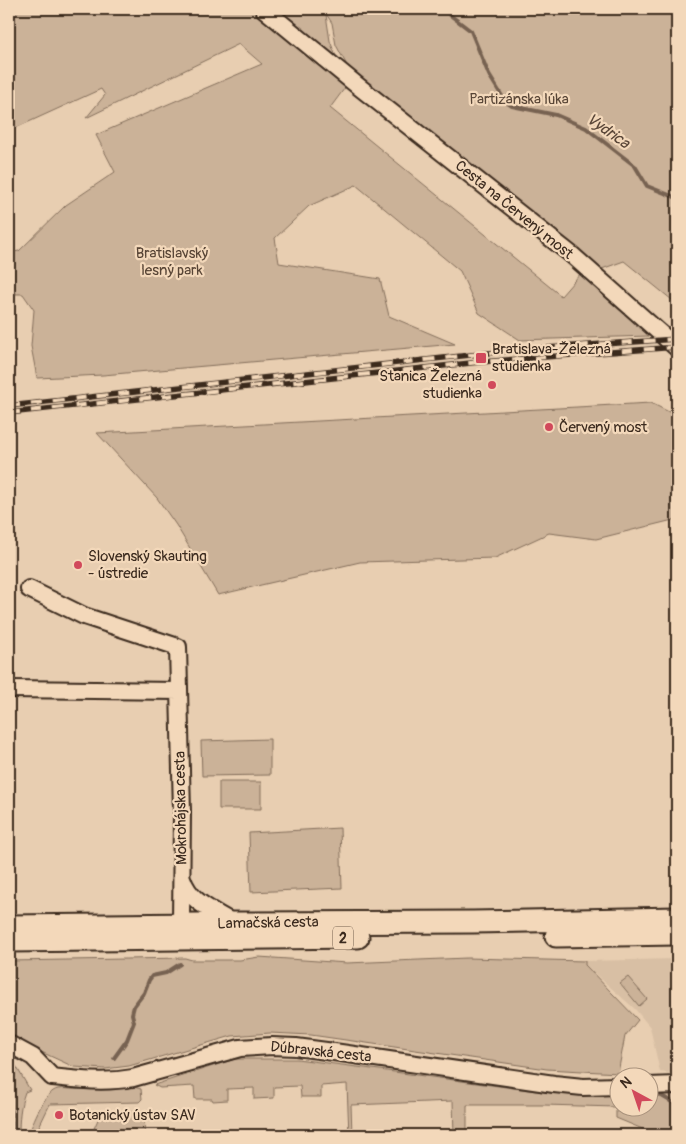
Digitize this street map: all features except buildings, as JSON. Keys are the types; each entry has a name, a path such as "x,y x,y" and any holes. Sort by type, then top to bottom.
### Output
{"main road":[{"name":"Lamačská cesta","path":"9,941 185,932 232,922 413,923 677,918"},
{"name":"Lamačská cesta","path":"9,926 185,932 677,934"}],"street":[{"name":"Cesta na Červený most","path":"264,9 572,255 677,348"},
{"name":"Mokrohájska cesta","path":"29,589 84,616 178,648 182,878 185,932"},
{"path":"9,689 179,692"},
{"path":"182,878 196,900 232,922"},
{"name":"Dúbravská cesta","path":"9,1044 33,1057 52,1077 98,1082 133,1078 240,1048 272,1046 334,1052 554,1084 583,1087 608,1086"},
{"path":"658,1086 676,1085"}],"shaded area":[{"path":"677,959 677,1074 660,1072 650,1027 635,1009 585,965 585,961"}],"green space":[{"name":"Bratislavský lesný park","path":"9,9 320,9 326,15 330,41 347,85 330,108 561,296 581,273 649,336 520,340 479,313 460,271 356,185 309,206 275,238 279,263 380,279 389,316 455,344 103,375 37,378 31,346 34,310 23,294 9,294 9,253 19,251 66,205 115,172 96,135 262,64 239,44 86,118 105,95 101,89 9,131"},
{"name":"Partizánska lúka","path":"323,9 677,9 677,304 624,261 599,270 587,257 548,230 351,73 336,45 332,23"},
{"path":"651,403 677,416 677,519 596,539 549,533 495,558 360,562 218,595 176,525 157,498 97,433"},
{"path":"270,739 270,775 202,776 201,741"},
{"path":"219,782 261,782 261,809 219,809"},
{"path":"340,828 342,888 251,892 249,833"},
{"path":"259,957 347,963 467,958 585,961 585,965 638,1020 625,1036 619,1066 608,1066 608,1072 547,1069 311,1035 270,1033 232,1036 129,1066 105,1069 74,1067 9,1037 9,961 185,958 192,960 240,960"},
{"path":"628,977 647,999 639,1006 620,983"},
{"path":"235,1059 297,1059 551,1093 608,1093 608,1107 467,1105 467,1135 454,1135 453,1101 351,1105 352,1135 349,1135 347,1084 321,1086 321,1097 301,1097 300,1086 274,1087 274,1098 254,1099 254,1088 227,1089 227,1100 213,1101 212,1099 195,1099 194,1086 160,1088 154,1085"},
{"path":"16,1066 30,1090 25,1092 22,1103 19,1135 13,1135 9,1067"},
{"path":"89,1086 134,1087 141,1089 142,1099 139,1102 50,1104 35,1135 29,1135 40,1108 48,1095 58,1089 82,1089"},
{"path":"658,1094 677,1095 677,1135 657,1135 616,1118 616,1116 658,1116"},
{"path":"144,1111 145,1135 91,1135 101,1113"}],"waterway":[{"name":"Vydrica","path":"445,9 471,31 489,75 505,101 512,106 556,115 586,128 635,166 647,186 677,198"},
{"path":"114,1058 127,1040 134,1022 132,1014 134,1006 144,993 149,980 152,976 166,973 180,964"},
{"path":"660,1095 677,1105"}],"railway":[{"path":"9,406 516,350 677,339"},
{"path":"9,413 480,362 677,347"}],"place":[{"name":"Bratislava-Železná studienka","path":"481,358"},
{"name":"Stanica Železná studienka","path":"492,385"},
{"name":"Červený most","path":"549,427"},
{"name":"Slovenský Skauting - ústredie","path":"78,565"},
{"name":"Botanický ústav SAV","path":"59,1115"}]}
